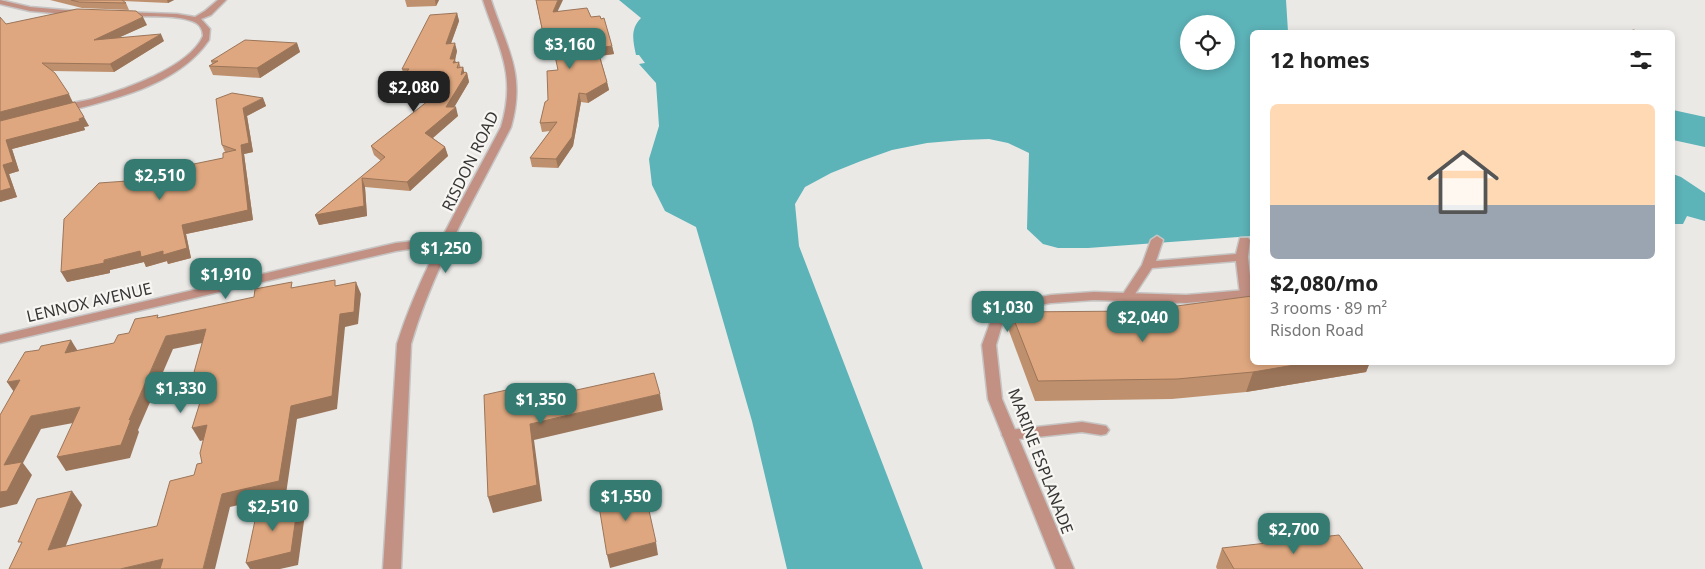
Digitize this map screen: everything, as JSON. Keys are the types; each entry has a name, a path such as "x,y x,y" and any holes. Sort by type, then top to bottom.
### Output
{"street":[{"path":"116,14 176,16 196,19 208,13 222,0"},
{"name":"RISDON ROAD","path":"392,569 404,344 424,288 506,127 513,100 514,87 511,64 487,0"},
{"path":"0,2 30,10 81,13"},
{"path":"47,114 152,80 190,58 204,42 207,34 205,28 196,19"},
{"path":"1127,297 1148,265 1157,240"},
{"path":"1148,265 1242,257 1244,240"},
{"name":"LENNOX AVENUE","path":"0,339 379,251 449,241"},
{"name":"MARINE ESPLANADE","path":"1065,569 995,399 989,345 996,323 1018,305 1034,302 1094,296 1187,299 1246,294 1242,257"},
{"path":"1010,435 1082,427 1101,430"}],"water":[{"path":"619,0 1286,0 1288,30 1250,30 1250,236 1088,248 1058,248 1043,244 1027,229 1029,153 1008,143 989,139 927,143 892,150 831,173 805,187 795,204 799,246 923,569 787,569 752,421 696,227 665,211 652,185 649,159 659,126 656,83 639,64 645,63 639,55 636,55 633,35 635,26 641,18"},
{"path":"1675,110 1705,117 1705,147 1675,140"},
{"path":"1675,175 1705,193 1705,221 1687,216 1683,224 1675,224"}],"building":[{"path":"71,0 122,0 126,3 79,2"},
{"path":"536,0 558,0 553,12 587,8 591,17 600,16 601,19 604,18 612,46 597,48 607,82 586,94 579,93 572,137 556,159 530,158 557,122 540,123 545,102 548,100 547,71 558,70 550,32 543,33"},
{"path":"77,9 136,11 143,17 94,40 161,34 110,64 42,63 55,73 69,94 0,112 0,17 6,24"},
{"path":"457,13 446,44 455,43 450,59 455,59 453,63 459,62 457,68 463,67 461,75 465,72 467,73 446,107 456,107 425,133 445,147 407,182 362,178 364,206 315,215 385,157 371,146 443,89 391,90 409,69 402,69 430,15"},
{"path":"245,40 297,43 257,68 209,66 218,61 211,61"},
{"path":"232,93 263,98 243,108 249,143 241,145 248,210 182,225 187,248 163,255 163,251 141,257 140,251 104,260 104,263 61,272 64,219 99,183 155,179 154,168 184,161 184,166 223,158 223,153 236,150 222,145 216,99"},
{"path":"75,102 84,117 79,119 80,121 6,140 13,162 3,165 11,188 0,191 0,121"},
{"path":"335,280 335,286 356,282 354,312 340,314 332,396 291,406 279,481 222,494 203,569 160,569 163,559 120,569 9,569 22,542 18,542 37,499 72,491 48,550 157,526 170,481 194,475 197,464 202,463 200,453 207,425 192,428 207,380 191,383 206,329 166,336 129,420 131,419 121,445 57,457 80,407 31,416 4,465 22,462 7,491 0,492 0,415 20,380 7,382 25,352 39,350 41,346 71,340 65,353 114,343 118,335 129,333 135,319 158,315 157,318 254,297 255,289 292,282 291,288"},
{"path":"1250,296 1250,365 1294,365 1253,372 1177,379 1038,381 1011,312 1139,311"},
{"path":"654,373 660,394 530,424 537,485 488,497 484,395 529,385 531,400"},
{"path":"644,488 656,542 607,555 598,500"},
{"path":"298,502 291,552 246,563 257,511"},
{"path":"1339,535 1363,569 1234,569 1222,548"}]}
